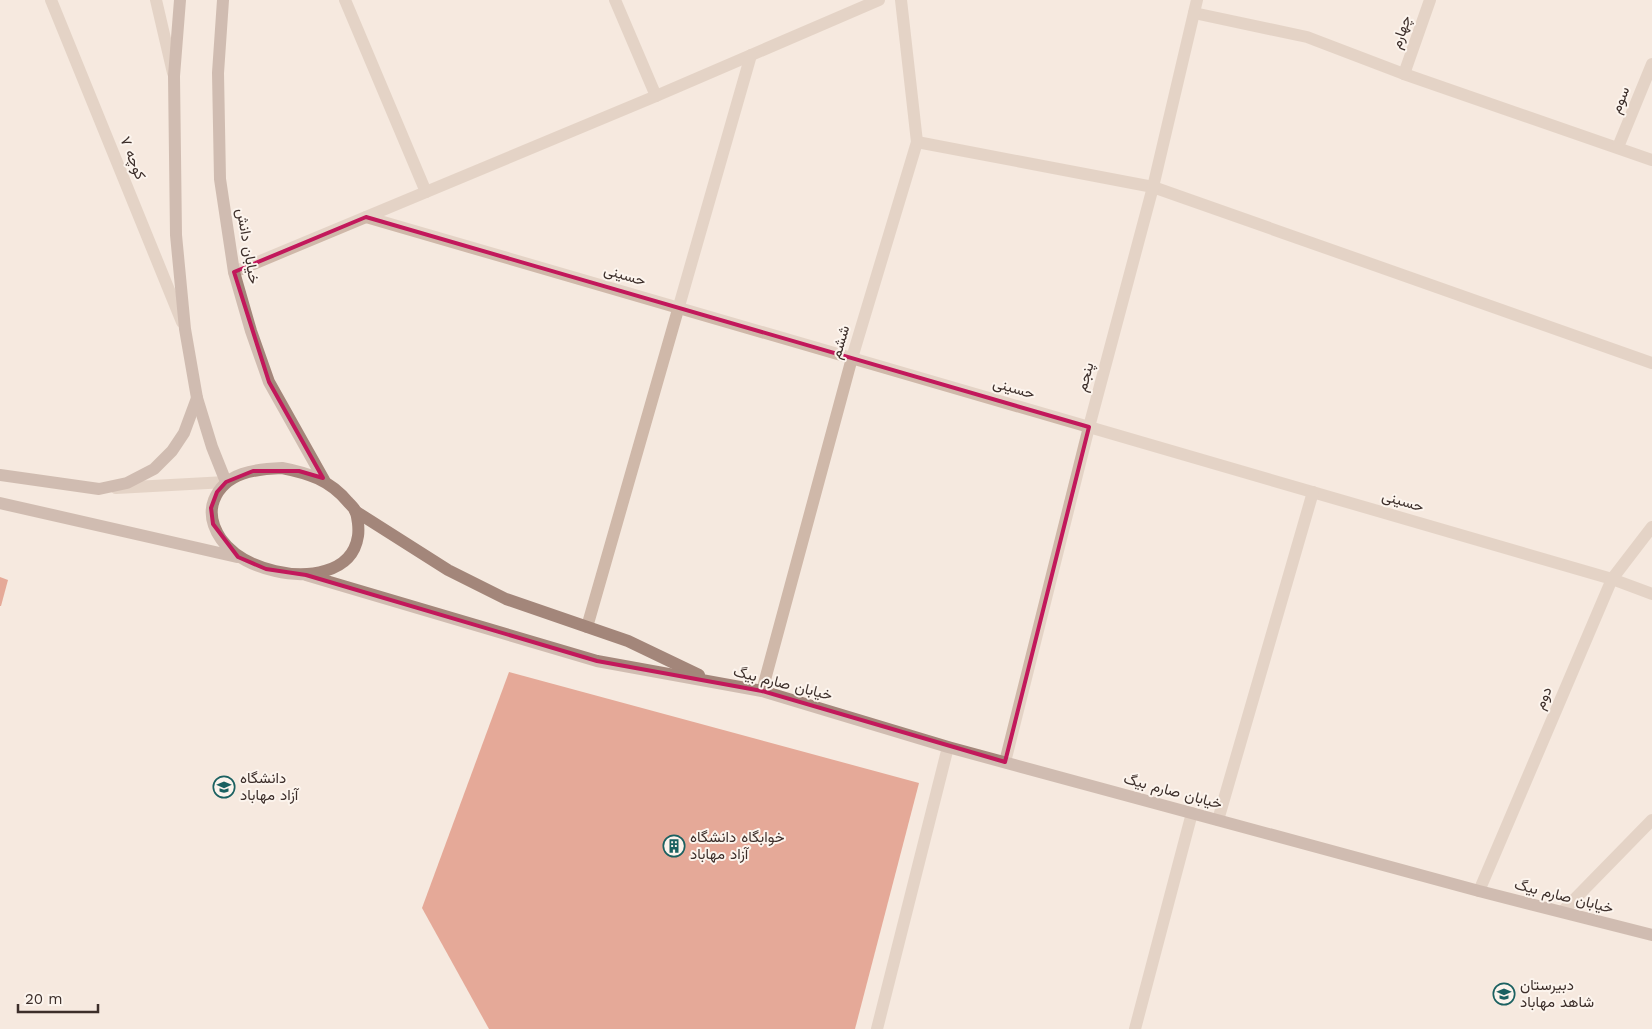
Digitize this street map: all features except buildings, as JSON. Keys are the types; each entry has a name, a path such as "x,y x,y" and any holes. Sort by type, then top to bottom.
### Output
{"street":[{"name":"کوچه ۷","path":"51,0 185,329"},
{"path":"156,0 174,76"},
{"path":"180,0 174,76 176,235 185,329 197,398 212,447 226,482"},
{"name":"خیابان دانش","path":"223,0 218,73 220,179 234,272 251,331 269,382 324,480"},
{"path":"345,0 426,192"},
{"path":"615,0 656,96"},
{"path":"234,272 656,96 880,0"},
{"name":"ششم","path":"762,691 852,358 917,142 901,0"},
{"name":"پنجم","path":"1005,762 1089,427 1152,187 1197,0"},
{"name":"چهارم","path":"1404,74 1430,0"},
{"path":"1194,13 1307,37 1404,74 1652,160"},
{"path":"587,627 751,55"},
{"name":"سوم","path":"1618,147 1652,64"},
{"path":"917,142 1152,187 1652,363"},
{"name":"حسینی","path":"366,217 1612,579 1652,594"},
{"path":"99,489 128,483 154,469 172,451 184,433 197,398"},
{"path":"0,475 99,489 226,482 252,471 282,468 299,471 324,480 344,497 356,511 448,570 506,599 628,640 714,683"},
{"path":"226,482 217,492 211,508 213,524 226,546 238,557"},
{"path":"1218,820 1313,492"},
{"path":"0,504 238,557 266,569 306,575 330,570 347,559 357,546 359,531 356,511"},
{"name":"دوم","path":"1479,891 1612,579 1652,527"},
{"name":"خیابان صارم بیگ","path":"306,575 597,661 762,691 948,747 1479,891 1652,934"},
{"path":"877,1029 948,747"},
{"path":"1135,1029 1192,812"},
{"path":"1562,912 1652,820"},
{"name":"خیابان صارم بیگ","path":"1624,928 1652,942"}],"highlighted area":[{"path":"366,217 1089,427 1005,762 762,691 597,661 306,575 266,569 238,557 213,524 211,508 217,492 226,482 253,471 299,471 323,478 269,382 234,272"}],"place":[{"name":"دانشگاه آزاد مهاباد","path":"224,787"},
{"name":"خوابگاه دانشگاه آزاد مهاباد","path":"674,846"},
{"name":"دبیرستان شاهد مهاباد","path":"1504,994"}]}
